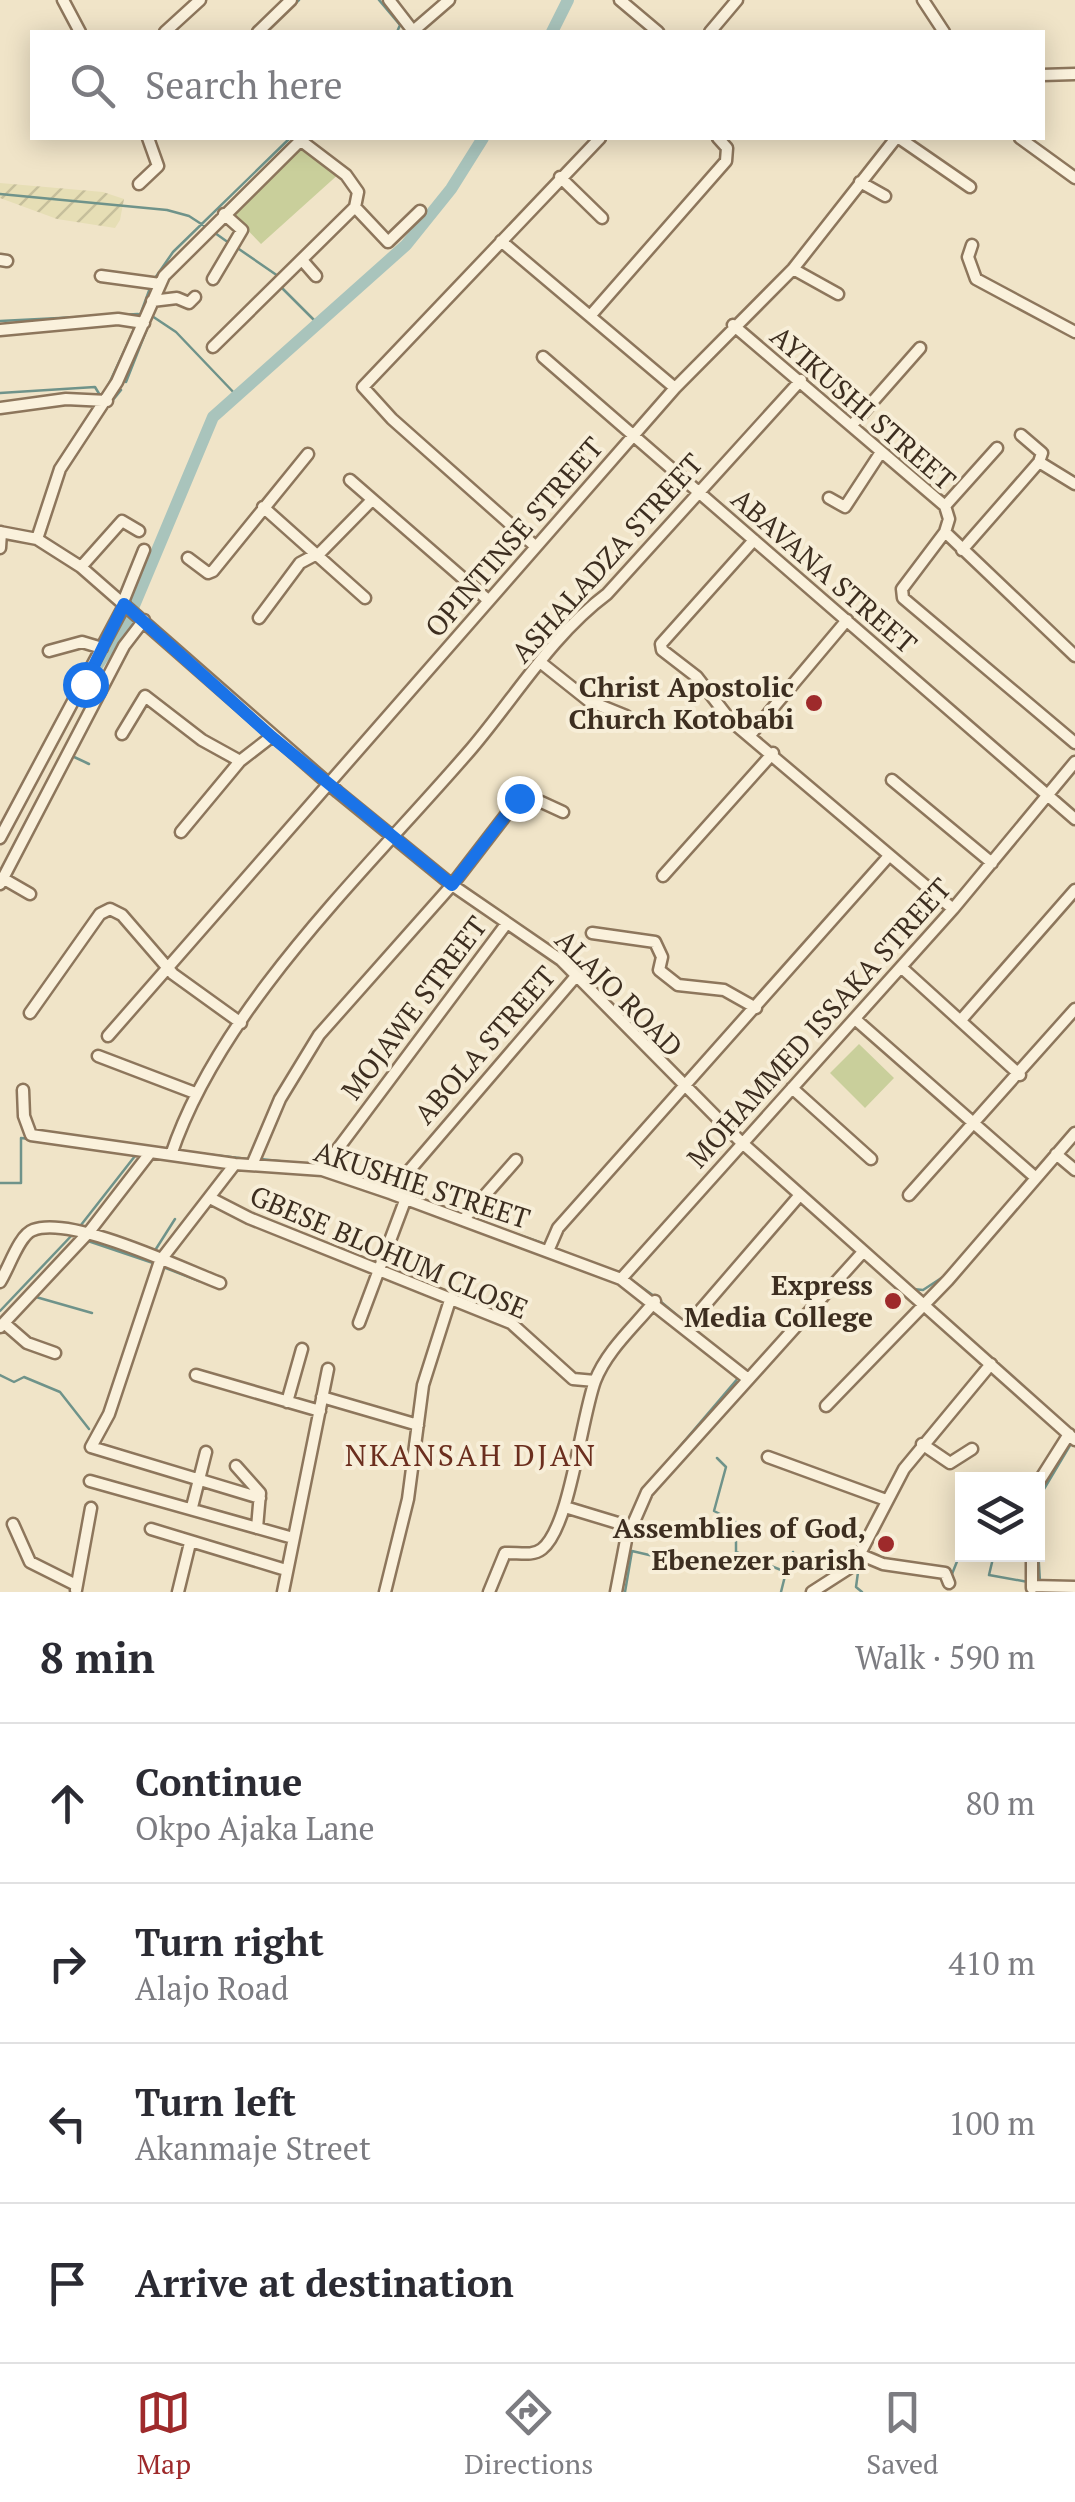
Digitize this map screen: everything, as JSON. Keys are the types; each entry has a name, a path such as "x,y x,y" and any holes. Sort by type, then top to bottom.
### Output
{"street":[{"path":"62,0 79,30"},
{"path":"167,30 200,0"},
{"path":"260,30 291,0"},
{"path":"389,0 412,30"},
{"path":"415,30 450,0"},
{"path":"620,0 656,30"},
{"path":"712,30 737,0"},
{"path":"923,0 943,30"},
{"path":"1045,74 1075,74"},
{"path":"139,184 158,166 147,140"},
{"path":"37,540 60,468 107,400 160,284 224,214 301,140"},
{"path":"212,347 355,207 358,192 346,175 303,140"},
{"path":"535,546 392,419 363,386 594,140"},
{"path":"590,316 726,162 727,148 720,140"},
{"name":"OPINTINSE STREET","path":"108,1036 165,966 675,388 733,325 793,269 896,140"},
{"path":"901,140 970,187"},
{"path":"1023,140 1075,178"},
{"path":"560,177 602,218"},
{"path":"860,182 885,196"},
{"path":"355,207 388,242 420,211"},
{"path":"213,279 242,230 224,214"},
{"path":"501,240 675,388"},
{"path":"972,245 968,257 976,279 1075,332"},
{"path":"302,260 316,276"},
{"path":"793,269 838,294"},
{"path":"101,276 160,284"},
{"path":"152,300 177,298 189,302 195,297"},
{"path":"0,330 118,319 144,324"},
{"name":"AYIKUSHI STREET","path":"733,325 945,506 949,519 946,532 1075,656"},
{"path":"853,424 920,348"},
{"name":"ABAVANA STREET","path":"543,358 1075,819"},
{"name":"ASHALADZA STREET","path":"171,1155 195,1093 241,1023 576,617 607,594 800,380"},
{"path":"0,408 66,398 107,400"},
{"path":"962,550 1039,462 1042,453 1021,435"},
{"path":"945,506 997,448"},
{"path":"829,498 845,507 881,452"},
{"path":"188,558 208,572 213,571 308,454"},
{"path":"1039,462 1074,483"},
{"path":"350,480 488,600"},
{"path":"258,618 300,563 316,556 372,500"},
{"path":"263,507 365,598"},
{"path":"80,567 122,521 139,531"},
{"path":"0,532 0,548"},
{"name":"ALAJO ROAD","path":"0,532 37,540 80,567 327,783 452,885 577,975 740,1142 1072,1437"},
{"path":"946,532 902,588 903,598 1075,743"},
{"path":"754,540 661,647 696,677 731,721 751,734 953,910"},
{"path":"0,838 102,648 144,550"},
{"path":"30,894 2,882 124,646 143,619"},
{"path":"751,734 847,620"},
{"path":"49,651 82,642 102,648"},
{"path":"540,662 589,702 626,716"},
{"path":"122,734 144,696 202,740 240,762"},
{"path":"180,832 240,762 272,737"},
{"path":"663,876 773,753"},
{"name":"MOHAMMED ISSAKA STREET","path":"621,1279 740,1142 953,910 1075,762"},
{"path":"892,780 992,863"},
{"path":"252,1164 280,1099 320,1036 452,885 519,798 526,795 562,812"},
{"path":"548,1250 558,1228 888,857"},
{"path":"961,1020 1075,890"},
{"path":"30,1014 105,910 122,915 165,966 207,1003 241,1023"},
{"name":"MOJAWE STREET","path":"322,1170 507,923"},
{"path":"592,933 656,942 661,952 662,973 678,985 729,992 756,1008"},
{"path":"901,967 1020,1074"},
{"name":"ABOLA STREET","path":"390,1193 577,975"},
{"path":"909,1195 1075,1009"},
{"path":"855,1019 1036,1178"},
{"path":"98,1056 195,1093"},
{"path":"792,1088 871,1160"},
{"name":"AKUSHIE STREET","path":"23,1090 24,1116 30,1135 235,1164 322,1170 621,1279 748,1379"},
{"path":"826,1406 1075,1133"},
{"path":"55,1353 27,1343 2,1325 89,1232 150,1153"},
{"path":"1056,1154 1075,1170"},
{"path":"464,1219 516,1160"},
{"path":"235,1164 160,1261 109,1414 91,1447 260,1498"},
{"path":"686,1328 799,1196"},
{"name":"GBESE BLOHUM CLOSE","path":"210,1198 248,1218 379,1267 516,1326 573,1380 595,1381"},
{"path":"360,1323 406,1198"},
{"path":"0,1282 30,1230 89,1232 220,1283"},
{"path":"616,1592 631,1527 653,1484 862,1253"},
{"path":"386,1592 408,1499 422,1385 451,1297"},
{"path":"489,1592 501,1557 539,1551 565,1507 595,1381 614,1348 654,1302"},
{"path":"287,1402 302,1349"},
{"path":"812,1592 854,1565 886,1500 922,1444 991,1364"},
{"path":"283,1592 328,1369"},
{"path":"196,1375 320,1411"},
{"path":"322,1398 418,1424"},
{"path":"1045,1474 1072,1437"},
{"path":"922,1444 948,1463 972,1449"},
{"path":"192,1507 206,1452"},
{"path":"768,1457 886,1500"},
{"path":"236,1466 256,1485 260,1498 257,1528"},
{"path":"90,1480 123,1493 192,1507 293,1538"},
{"path":"565,1507 631,1527"},
{"path":"14,1524 30,1562 76,1589 91,1508"},
{"path":"151,1529 286,1570"},
{"path":"178,1592 190,1543"},
{"path":"859,1554 883,1564 944,1573 949,1583"},
{"path":"1032,1562 1032,1589 1075,1587"}],"shaded area":[{"path":"0,183 103,192 124,199 120,220 115,228 57,219 0,198"}],"green space":[{"path":"307,142 341,172 261,244 233,215"},
{"path":"859,1044 894,1078 865,1108 830,1073"}],"waterway":[{"path":"276,22 299,0"},
{"path":"379,0 400,25 398,30"},
{"path":"553,30 568,0"},
{"path":"153,281 173,252 288,140"},
{"path":"91,675 128,620 213,417 406,245 451,189 482,140"},
{"path":"0,194 167,210 189,216 209,229"},
{"path":"215,233 229,243"},
{"path":"236,247 278,276"},
{"path":"139,318 150,288"},
{"path":"282,288 319,325"},
{"path":"0,321 138,314"},
{"path":"152,316 176,332 238,397"},
{"path":"126,382 152,316"},
{"path":"108,386 136,325"},
{"path":"0,393 95,387 101,397"},
{"path":"113,400 121,390"},
{"path":"98,420 108,406"},
{"path":"52,543 71,555"},
{"path":"72,756 89,764"},
{"path":"0,1183 21,1183 21,1138 29,1139"},
{"path":"138,1145 166,1149"},
{"path":"178,1151 248,1159"},
{"path":"81,1225 135,1156"},
{"path":"261,1159 314,1165"},
{"path":"442,1207 460,1213"},
{"path":"154,1252 175,1219"},
{"path":"474,1219 545,1244"},
{"path":"0,1311 74,1233"},
{"path":"88,1241 156,1264"},
{"path":"556,1249 566,1253"},
{"path":"163,1267 199,1281"},
{"path":"899,1276 913,1289 923,1290 946,1275"},
{"path":"633,1281 654,1296"},
{"path":"36,1297 92,1313"},
{"path":"660,1301 684,1321"},
{"path":"693,1329 706,1339"},
{"path":"0,1375 14,1382 24,1377 60,1392 89,1429"},
{"path":"647,1485 739,1377"},
{"path":"921,1441 970,1382"},
{"path":"1045,1487 1072,1442 1075,1446"},
{"path":"717,1458 726,1467 714,1511 736,1522 736,1552 786,1572 781,1592"},
{"path":"905,1478 914,1464"},
{"path":"884,1495 893,1480"},
{"path":"628,1520 638,1500"},
{"path":"871,1522 881,1502"},
{"path":"625,1592 632,1551 662,1558"},
{"path":"787,1570 793,1552"},
{"path":"952,1574 957,1562"},
{"path":"992,1562 989,1575 1028,1582"},
{"path":"1039,1562 1040,1582"},
{"path":"859,1565 856,1587 862,1592"}],"place":[{"name":"Christ Apostolic Church Kotobabi","path":"814,703"},
{"name":"Express Media College","path":"893,1301"},
{"name":"Assemblies of God, Ebenezer parish","path":"886,1544"}],"district":[{"name":"NKANSAH DJAN","path":"471,1456"}],"route":[{"path":"85,684 124,604 272,737 452,885 519,798"}]}
